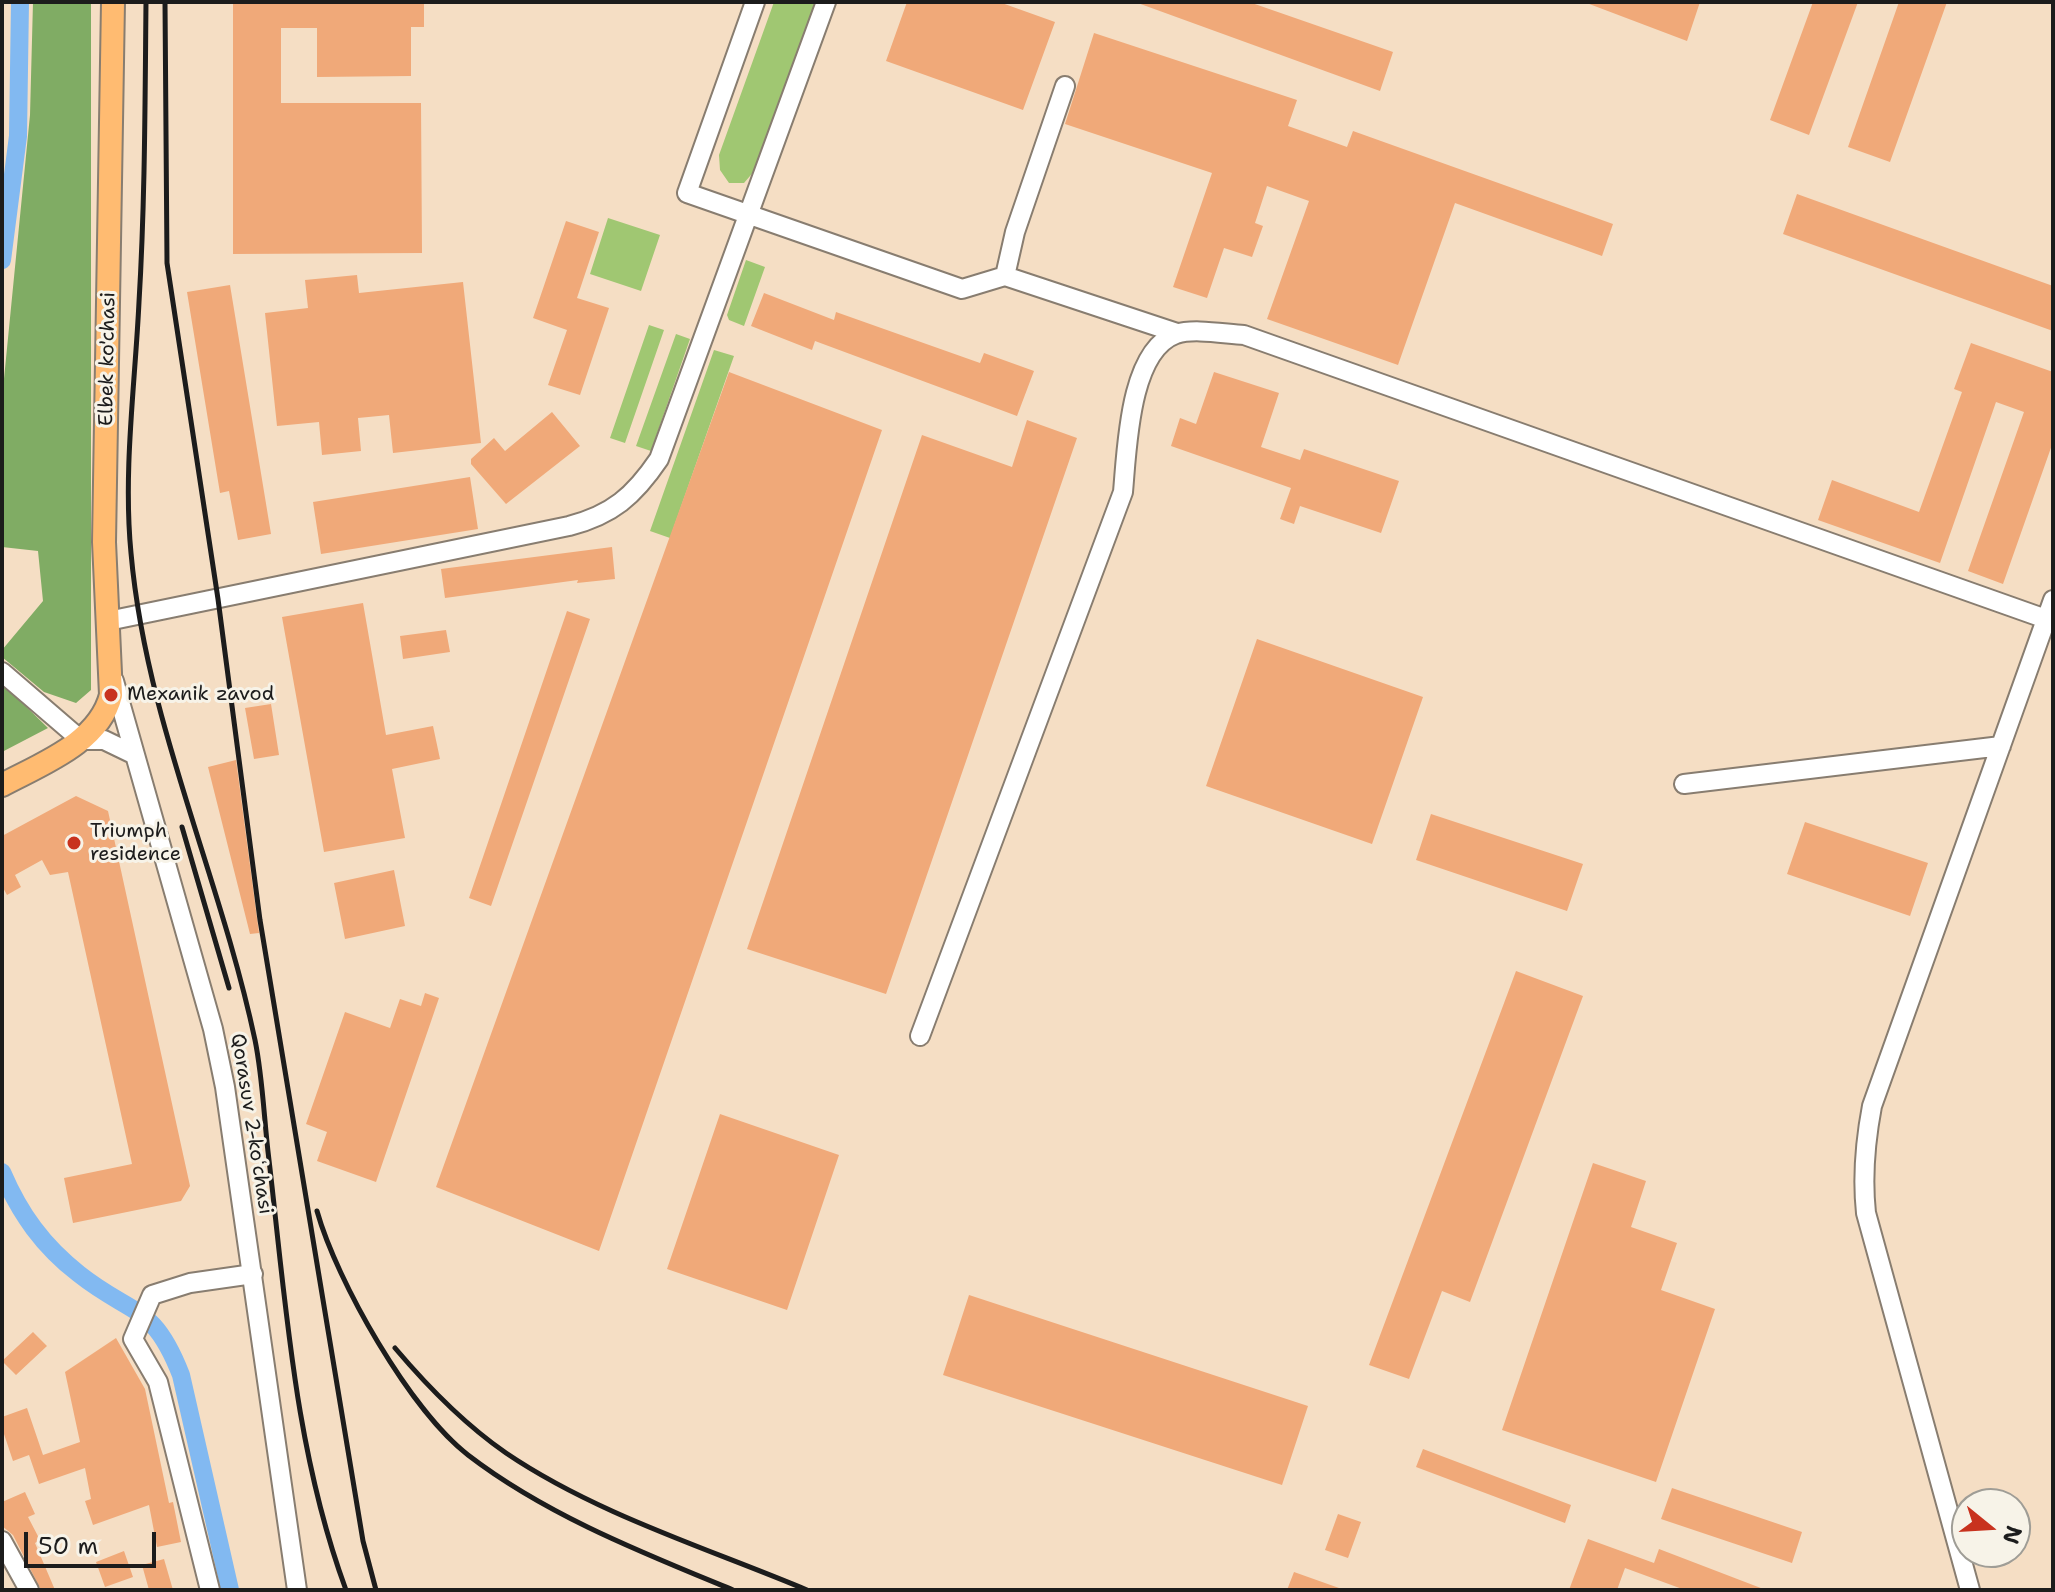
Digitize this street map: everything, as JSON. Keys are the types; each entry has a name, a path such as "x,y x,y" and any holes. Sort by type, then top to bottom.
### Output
{"main road":[{"name":"Elbek ko'chasi","path":"81,740 105,714 113,676 104,542 113,2"},
{"path":"2,785 81,740"}],"street":[{"path":"755,2 687,193 962,289 1005,276 1177,333 1244,335 2046,619"},
{"path":"108,621 601,517 640,485 659,459 826,2"},
{"path":"1005,276 1015,232 1065,86"},
{"path":"920,1036 1123,492 1131,413 1152,350 1177,333"},
{"path":"1970,1590 1866,1213 1862,1181 1872,1106 2053,600"},
{"path":"2,672 81,740 104,740 133,754"},
{"name":"Qorasuv 2-koʻchasi","path":"113,676 213,1029 253,1274 297,1590"},
{"path":"1684,784 2001,746"},
{"path":"210,1590 158,1382 133,1339 134,1330 152,1295 190,1283 253,1274"},
{"path":"2,1541 29,1590"}],"green space":[{"path":"33,2 91,2 91,690 76,703 44,692 2,657 2,650 43,601 38,551 2,547 2,399 30,115"},
{"path":"774,2 817,2 756,169 744,183 729,183 720,170 719,155"},
{"path":"608,218 660,235 641,291 590,274"},
{"path":"746,260 765,267 744,326 729,320 727,315"},
{"path":"649,325 664,330 625,443 610,438"},
{"path":"676,334 690,339 651,451 636,446"},
{"path":"714,350 734,356 670,538 650,531"},
{"path":"2,683 48,728 2,752"}],"building":[{"path":"233,2 424,2 424,27 411,27 411,76 317,77 317,28 281,28 281,103 421,103 422,253 233,254"},
{"path":"907,2 999,2 1055,22 1023,110 886,61"},
{"path":"1135,2 1249,2 1393,52 1380,91"},
{"path":"1584,2 1700,2 1687,41"},
{"path":"1813,2 1858,2 1809,135 1770,120"},
{"path":"1899,2 1947,2 1890,162 1848,147"},
{"path":"1094,33 1297,100 1288,126 1347,147 1353,131 1613,224 1602,256 1455,203 1398,365 1267,319 1309,201 1267,186 1255,223 1263,226 1252,257 1224,248 1207,298 1173,287 1212,173 1065,124"},
{"path":"1797,194 2053,286 2053,331 1783,234"},
{"path":"566,221 599,232 577,298 609,308 580,395 548,385 567,330 533,318"},
{"path":"357,275 359,293 463,282 481,443 393,453 389,415 358,418 361,451 322,455 319,422 277,426 265,313 308,308 305,280"},
{"path":"230,285 271,534 238,540 229,491 220,493 187,292"},
{"path":"764,293 834,320 836,312 980,363 984,353 1034,371 1017,416 815,341 812,350 751,326"},
{"path":"1971,343 2053,372 2053,442 2003,584 1968,571 2024,412 1996,402 1940,563 1818,520 1832,480 1919,512 1962,392 1954,389"},
{"path":"729,372 882,430 599,1251 436,1187"},
{"path":"1214,372 1279,393 1261,447 1300,460 1304,449 1399,481 1381,533 1300,506 1294,524 1280,519 1291,488 1171,446 1180,418 1196,424"},
{"path":"552,412 580,446 506,504 471,464 471,459 494,438 505,451"},
{"path":"1027,420 1077,438 886,994 747,949 922,435 1012,467"},
{"path":"470,477 478,529 321,554 313,502"},
{"path":"612,547 615,579 577,583 578,580 445,598 441,569"},
{"path":"363,603 386,735 433,726 440,759 392,769 405,838 324,852 282,617"},
{"path":"567,611 590,619 491,906 469,898"},
{"path":"446,630 450,652 403,659 400,636"},
{"path":"1257,639 1423,697 1372,844 1206,786"},
{"path":"271,704 279,755 254,759 245,708"},
{"path":"236,760 259,933 250,934 208,767"},
{"path":"76,796 108,811 190,1186 181,1201 73,1223 64,1178 132,1164 68,872 50,875 42,860 15,875 21,887 7,895 2,886 2,836"},
{"path":"1431,814 1583,864 1567,911 1416,860"},
{"path":"1805,822 1928,863 1910,916 1787,874"},
{"path":"394,870 405,926 345,939 334,883"},
{"path":"1516,971 1583,996 1470,1302 1442,1291 1409,1379 1369,1365"},
{"path":"425,993 439,998 376,1182 317,1161 327,1132 306,1124 345,1012 390,1028 400,999 421,1006"},
{"path":"720,1114 839,1155 787,1310 667,1269"},
{"path":"1593,1163 1646,1181 1631,1227 1677,1243 1661,1290 1715,1309 1656,1482 1502,1430"},
{"path":"969,1295 1308,1406 1282,1485 943,1375"},
{"path":"33,1332 47,1346 16,1375 2,1361"},
{"path":"116,1338 145,1389 169,1503 173,1502 181,1542 157,1547 149,1505 93,1525 85,1501 91,1499 85,1468 39,1484 29,1455 13,1461 2,1428 2,1417 27,1408 43,1455 80,1442 65,1372"},
{"path":"1423,1449 1571,1505 1565,1523 1416,1467"},
{"path":"1672,1488 1802,1532 1792,1563 1661,1519"},
{"path":"25,1492 35,1514 28,1517 40,1540 35,1543 55,1590 41,1590 13,1535 2,1526 2,1502"},
{"path":"1338,1514 1361,1522 1348,1558 1325,1550"},
{"path":"1588,1539 1654,1563 1659,1549 1766,1590 1685,1590 1625,1568 1617,1590 1569,1590"},
{"path":"124,1551 133,1577 105,1587 96,1562"},
{"path":"164,1559 173,1590 149,1590 142,1565"},
{"path":"1294,1572 1339,1588 1339,1590 1287,1590"}],"waterway":[{"path":"2,260 18,136 20,2"},
{"path":"2,1172 25,1215 54,1252 79,1274 150,1322 171,1352 181,1375 230,1590"}],"railway":[{"path":"146,2 142,227 128,491 131,553 139,616 152,677 223,918 255,1040 295,1378 315,1485 346,1590"},
{"path":"165,2 167,263 218,599 260,920 363,1541 376,1590"},
{"path":"182,827 229,988"},
{"path":"317,1211 341,1273 378,1343 400,1377 446,1435 498,1477 562,1514 630,1547 733,1590"},
{"path":"395,1348 461,1417 506,1453 541,1475 653,1529 807,1590"}],"place":[{"name":"Mexanik zavod","path":"111,695"},
{"name":"Triumph residence","path":"74,843"}]}
